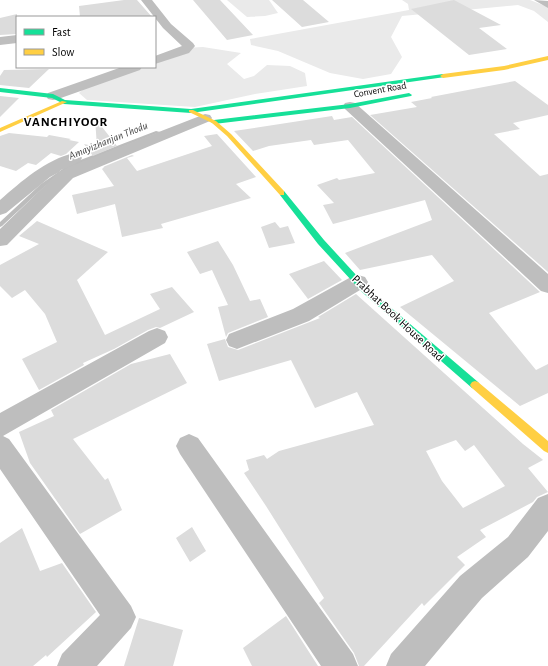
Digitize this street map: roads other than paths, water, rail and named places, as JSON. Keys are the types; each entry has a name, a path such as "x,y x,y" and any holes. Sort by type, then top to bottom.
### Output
{"main road":[{"path":"202,116 504,68 548,58"},
{"name":"Convent Road","path":"0,90 59,99 202,116 350,106 418,93"},
{"path":"27,104 38,95"},
{"path":"0,130 59,99"},
{"path":"13,124 16,116 20,112"},
{"name":"Prabhat Book House Road","path":"202,116 229,135 285,196 321,242 358,282 450,365 548,448"}],"street":[{"path":"146,0 155,16"},
{"path":"539,0 548,5"},
{"path":"156,18 161,27 189,46 185,50 156,60"},
{"path":"0,41 16,39"},
{"path":"59,99 134,68"},
{"path":"350,106 548,286"},
{"path":"0,209 28,185 61,162 202,116"},
{"path":"0,240 67,174 202,116"},
{"path":"237,340 301,315 358,282"},
{"path":"0,426 157,337"},
{"path":"189,446 341,666"},
{"path":"0,447 120,616 74,666"},
{"path":"403,666 471,587 518,547 548,508"}],"waterway":[{"name":"Amayizhanjan Thodu","path":"0,225 43,185 72,165 158,132"}],"district":[{"name":"VANCHIYOOR","path":"66,121"}]}
